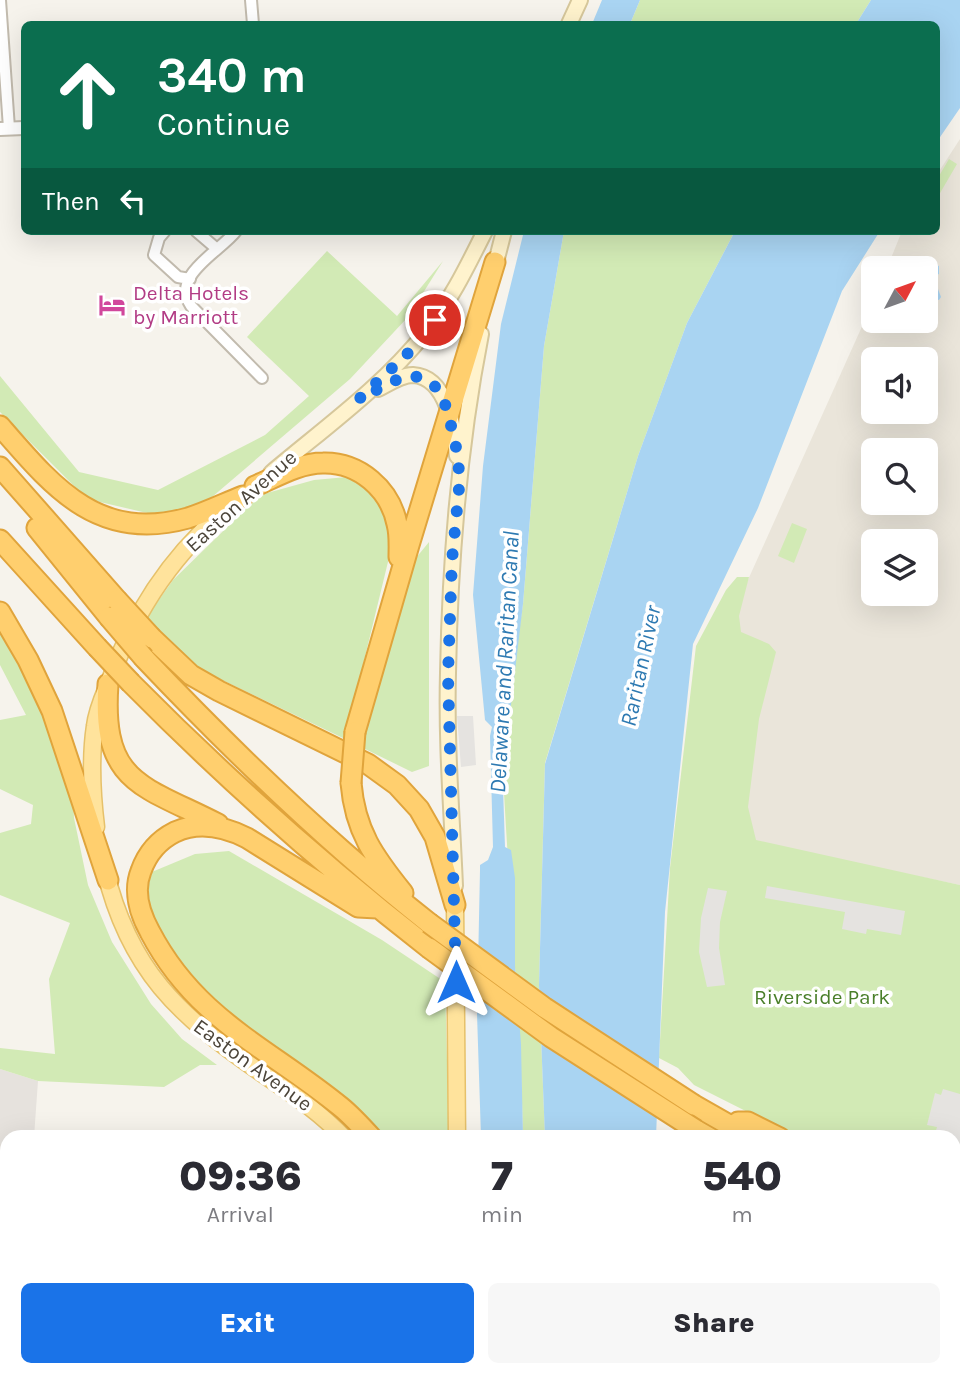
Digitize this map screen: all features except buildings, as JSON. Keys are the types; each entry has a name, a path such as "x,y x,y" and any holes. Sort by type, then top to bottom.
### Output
{"highway":[{"path":"426,921 367,845 357,817 351,783 355,732 495,262"},
{"path":"0,426 60,491 91,511 125,522 169,522 197,515 291,470 322,463 351,468 364,474 384,494 392,507 399,533 399,579"},
{"path":"0,467 113,609 144,658 278,794 383,887 426,921 545,1008 737,1130"},
{"path":"0,480 113,609 152,638 191,675 368,764 397,785 419,808 435,836 455,905"},
{"path":"0,540 131,683 275,820 377,908 551,1037 697,1130"},
{"path":"0,612 33,670 52,711 108,880"},
{"path":"108,684 107,731 121,764 144,788 233,831 358,907 377,908"},
{"path":"233,831 213,827 182,829 155,847 145,859 139,877 140,909 146,924 181,978 213,1013 342,1108 364,1130"},
{"path":"723,1122 748,1122 764,1130"}],"main road":[{"path":"570,21 580,0"},
{"name":"Easton Avenue","path":"336,1130 315,1109 216,1041 170,999 131,945 117,912 98,840 92,779 95,723 108,684 138,615 156,585 191,543 359,399 408,353 457,287 483,235"},
{"path":"457,1130 455,905 448,675 452,560 470,399 495,262 503,235"},
{"path":"359,399 395,380 413,375 428,380 443,397 455,440 460,478"}],"street":[{"path":"0,0 5,129"},
{"path":"251,0 253,21"},
{"path":"162,235 154,254 178,277 190,279"},
{"path":"201,235 217,249"},
{"path":"232,235 204,260 190,279 187,295 191,306 262,378"}],"shaded area":[{"path":"960,139 960,885 744,840 720,642 861,329 861,333 938,333 938,256 892,256 900,235 940,235 940,170"},
{"path":"457,716 473,716 476,765 461,767"},
{"path":"767,886 905,911 901,935 867,929 866,934 842,929 845,912 765,898"},
{"path":"708,888 727,891 720,922 719,948 725,985 707,987 699,952 701,918"},
{"path":"0,1069 38,1081 34,1130 0,1130"},
{"path":"943,1089 960,1094 960,1130 936,1130 937,1127 927,1125 935,1093 941,1095"}],"green space":[{"path":"640,0 871,0 858,21 631,21"},
{"path":"949,159 957,164 940,193 940,174"},
{"path":"563,235 733,235 687,323 638,456 545,763 539,985 545,1130 523,1130 501,727 506,720 523,604 544,346"},
{"path":"327,251 397,316 443,261 408,317 350,379 205,503 160,516 87,499 0,412 0,376 79,472 158,490 265,435 309,396 247,337"},
{"path":"347,477 375,495 395,533 345,739 191,665 146,618 173,580 260,495 314,480"},
{"path":"792,523 807,529 794,563 778,556"},
{"path":"429,542 429,766 412,772 361,747 411,564"},
{"name":"Riverside Park","path":"737,577 749,577 739,616 741,632 769,644 776,652 759,719 748,807 756,840 960,885 960,1130 783,1130 694,1085 678,1068 659,1058 670,868 696,646 726,590"},
{"path":"0,628 25,670 64,767 73,797 74,818 88,885 112,942 151,1004 182,1039 217,1065 200,1065 164,1087 38,1081 0,1069 0,1048 55,1054 49,979 70,923 0,895 0,833 31,824 33,805 0,789 0,720 26,715 0,665"},
{"path":"229,851 382,940 445,982 449,1130 378,1130 229,1020 175,959 139,894 147,874 195,854"}],"water":[{"path":"602,0 640,0 631,21 593,21"},
{"path":"871,0 960,0 960,108 940,137 940,21 858,21"},
{"name":"Delaware and Raritan Canal","path":"523,235 563,235 544,346 523,604 510,713 501,727 505,847 511,850 515,878 515,966 521,1044 523,1130 481,1130 477,1014 480,865 488,860 493,847 492,727 485,720 473,595 483,466 501,324"},
{"name":"Raritan River","path":"733,235 877,235 864,256 861,256 861,261 842,291 758,508 693,644 665,912 656,1130 545,1130 539,985 545,764 638,456 687,323"}],"place":[{"name":"Delta Hotels by Marriott","path":"112,305"}],"route":[{"path":"435,320 408,353 359,399 404,376 421,377 437,388 443,397 455,440 460,478 452,560 448,675 456,982"}]}
